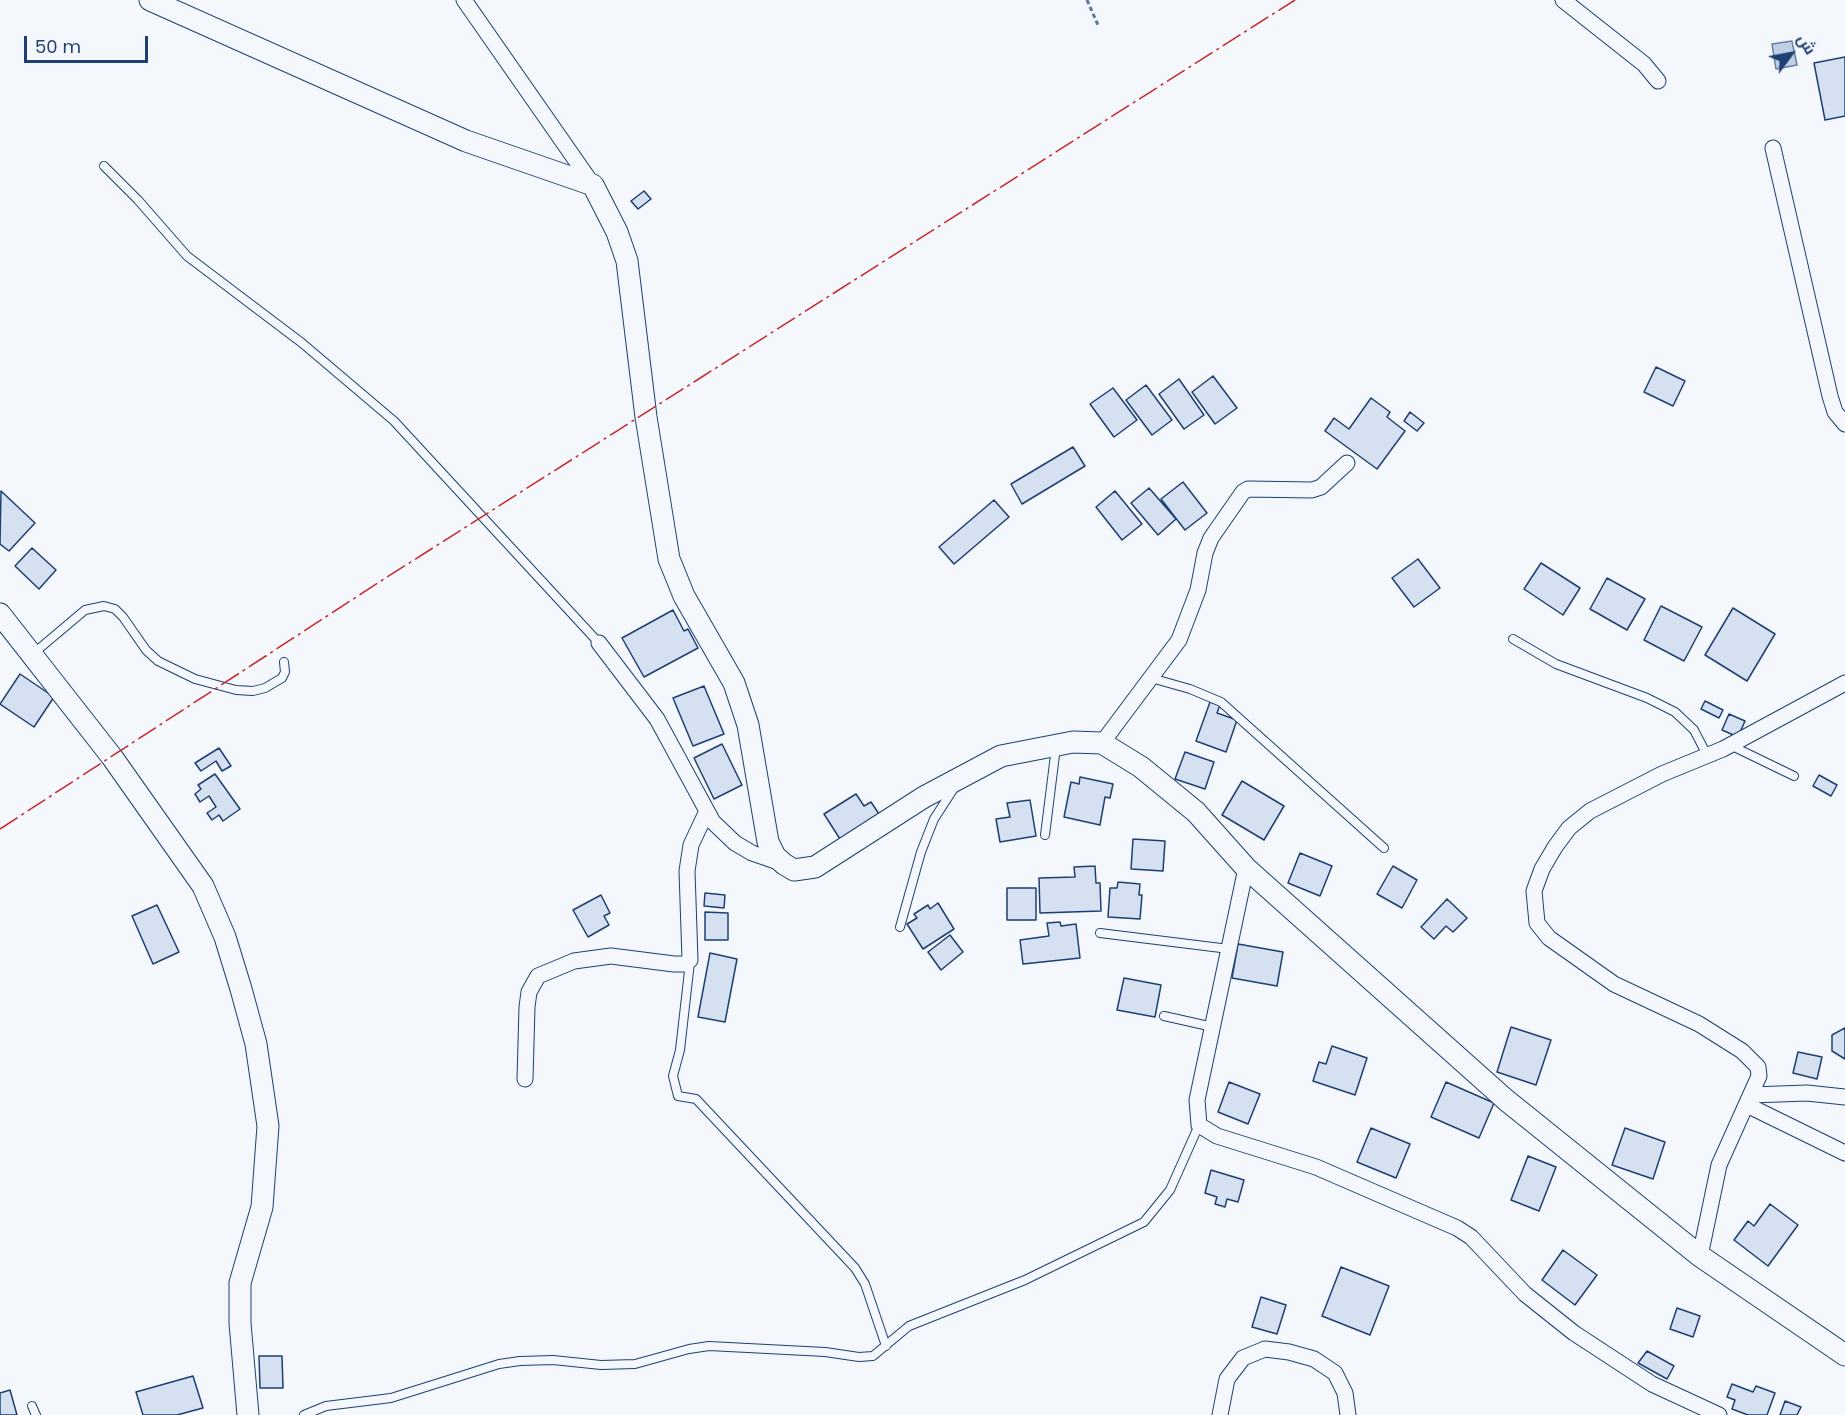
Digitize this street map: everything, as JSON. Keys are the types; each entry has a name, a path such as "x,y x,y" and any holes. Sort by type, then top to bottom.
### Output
{"street":[{"path":"150,0 466,141 593,185"},
{"path":"464,0 593,185 617,232 627,261 646,417 669,559 684,596 734,683 748,725 768,842 775,856 794,870 815,867 961,776 1001,756 1084,741 1102,743 1141,767 1196,813 1246,868 1506,1100 1700,1256 1845,1355"},
{"path":"1563,0 1644,64 1658,81"},
{"path":"1773,147 1830,396 1836,412 1845,424"},
{"path":"1102,743 1179,640 1190,615 1211,538 1243,492 1248,489 1312,490 1321,487 1347,463"},
{"path":"0,614 112,758 202,886 225,937 256,1044 268,1126 262,1207 240,1283 240,1323 247,1415"},
{"path":"599,643 657,719 706,813 735,843 752,853 784,864"},
{"path":"1700,1256 1719,1165 1759,1076 1758,1067 1749,1057 1699,1024 1614,984 1549,938 1537,923 1534,891 1542,869 1569,828 1590,810 1662,774 1730,745 1845,683"},
{"path":"525,1079 528,999 532,982 538,976 574,961 611,956 674,964 690,960 687,871 696,831 706,813"},
{"path":"1246,868 1197,1100 1199,1125 1216,1137 1316,1167 1457,1228 1471,1237 1525,1294 1574,1333 1652,1384 1719,1415"},
{"path":"1749,1100 1807,1093 1845,1097"},
{"path":"1749,1100 1845,1153"},
{"path":"1220,1415 1227,1379 1243,1358 1265,1349 1289,1352 1314,1359 1335,1373 1345,1393 1349,1414"}],"lane":[{"path":"104,166 138,200 187,256 302,343 394,421 599,643"},
{"path":"33,654 85,610 104,606 115,609 123,617 146,650 158,661 195,679 236,690 253,691 266,688 282,678 285,672 284,662"},
{"path":"1513,639 1556,664 1647,698 1676,712 1694,730 1707,756"},
{"path":"1151,678 1190,688 1221,702 1384,848"},
{"path":"1045,835 1056,745"},
{"path":"1730,745 1794,776"},
{"path":"900,927 921,852 934,819 961,776"},
{"path":"1100,933 1229,949"},
{"path":"690,960 680,1050 673,1076 678,1096 696,1099 855,1268 865,1284 886,1346"},
{"path":"1164,1016 1213,1027"},
{"path":"304,1415 326,1406 391,1398 499,1364 520,1360 601,1365 635,1364 689,1348 709,1346 825,1352 860,1358 873,1356 898,1332 909,1326 1024,1280 1144,1222 1170,1190 1199,1125"},
{"path":"32,1406 36,1415"}],"path":[{"path":"1087,0 1098,25"}],"water":[{"path":"1792,41 1797,65 1776,69 1772,44"}],"building":[{"path":"1845,57 1845,116 1825,120 1814,63"},
{"path":"644,191 651,199 638,209 631,201"},
{"path":"1656,367 1685,381 1673,406 1644,392"},
{"path":"1213,376 1237,408 1215,424 1192,392"},
{"path":"1179,379 1204,415 1184,429 1159,394"},
{"path":"1146,385 1172,420 1152,435 1126,400"},
{"path":"1113,388 1137,420 1114,437 1090,404"},
{"path":"1371,398 1390,412 1387,417 1405,431 1377,469 1325,431 1334,418 1349,429"},
{"path":"1410,412 1424,423 1417,431 1404,421"},
{"path":"1073,447 1085,466 1022,504 1011,484"},
{"path":"1183,482 1207,513 1185,530 1161,499"},
{"path":"1149,488 1176,519 1158,535 1131,503"},
{"path":"1,491 35,523 9,551 0,544"},
{"path":"1115,491 1142,524 1122,540 1096,507"},
{"path":"994,500 1009,517 954,564 939,547"},
{"path":"32,548 56,570 39,589 15,566"},
{"path":"1418,559 1440,588 1414,607 1392,578"},
{"path":"1541,563 1580,588 1563,615 1524,589"},
{"path":"1607,578 1645,599 1627,630 1590,609"},
{"path":"1661,606 1702,627 1684,661 1644,640"},
{"path":"1733,608 1775,634 1747,681 1705,655"},
{"path":"673,610 684,631 688,629 698,648 644,677 622,638"},
{"path":"20,674 54,697 34,727 0,704"},
{"path":"704,686 724,734 693,746 673,698"},
{"path":"1705,701 1723,710 1719,718 1701,709"},
{"path":"1210,702 1220,705 1217,713 1237,720 1226,752 1196,741"},
{"path":"1729,714 1745,721 1738,737 1722,730"},
{"path":"722,744 742,785 714,799 694,758"},
{"path":"219,748 231,766 222,771 216,761 201,771 195,763"},
{"path":"1185,752 1214,762 1205,789 1175,779"},
{"path":"215,774 240,809 223,821 219,815 212,820 207,813 216,807 209,796 200,802 195,794 201,789 198,785"},
{"path":"1819,775 1837,785 1831,796 1813,786"},
{"path":"1080,777 1113,784 1110,798 1105,797 1100,825 1064,817 1071,782 1079,784"},
{"path":"1242,781 1284,806 1264,840 1222,815"},
{"path":"856,794 864,806 871,802 879,814 840,839 824,814"},
{"path":"1030,800 1036,836 1000,842 996,819 1010,817 1007,803"},
{"path":"1133,839 1165,841 1163,871 1131,869"},
{"path":"1300,853 1332,866 1320,896 1288,883"},
{"path":"1095,866 1096,883 1100,883 1101,911 1040,913 1039,878 1075,877 1074,867"},
{"path":"1393,866 1417,880 1402,908 1377,894"},
{"path":"1118,882 1140,884 1139,895 1142,895 1140,919 1108,917 1110,888 1117,888"},
{"path":"1007,888 1036,888 1036,920 1007,920"},
{"path":"705,893 725,895 724,908 704,906"},
{"path":"601,895 610,913 604,916 609,925 588,937 573,910"},
{"path":"1447,899 1467,918 1453,932 1446,926 1434,939 1421,927"},
{"path":"938,903 954,929 923,949 907,924 917,918 914,914 928,905 930,909"},
{"path":"157,905 179,952 153,964 132,916"},
{"path":"705,912 728,913 728,940 705,940"},
{"path":"1060,922 1061,926 1076,924 1080,958 1023,964 1020,940 1049,936 1047,923"},
{"path":"950,935 963,952 941,970 928,952"},
{"path":"1238,944 1283,952 1277,986 1232,978"},
{"path":"710,953 737,959 725,1022 698,1017"},
{"path":"1124,978 1161,985 1155,1017 1117,1010"},
{"path":"1511,1027 1551,1040 1536,1085 1497,1072"},
{"path":"1845,1028 1845,1059 1832,1051 1832,1035"},
{"path":"1332,1046 1367,1058 1355,1095 1313,1081 1319,1062 1326,1064"},
{"path":"1798,1052 1822,1057 1817,1079 1793,1073"},
{"path":"1229,1082 1260,1094 1248,1124 1218,1112"},
{"path":"1446,1082 1494,1103 1479,1138 1431,1117"},
{"path":"1371,1128 1410,1144 1396,1178 1357,1162"},
{"path":"1625,1128 1665,1142 1653,1179 1612,1165"},
{"path":"1528,1156 1556,1167 1539,1211 1511,1200"},
{"path":"1211,1170 1244,1180 1238,1202 1227,1199 1225,1207 1215,1204 1217,1197 1205,1193"},
{"path":"1770,1204 1798,1225 1768,1266 1734,1240 1748,1221 1754,1226"},
{"path":"1563,1250 1597,1275 1575,1305 1542,1280"},
{"path":"1341,1267 1389,1286 1370,1335 1322,1316"},
{"path":"1261,1297 1286,1305 1277,1334 1252,1327"},
{"path":"1677,1308 1700,1316 1693,1337 1670,1329"},
{"path":"1647,1351 1674,1366 1667,1379 1638,1363"},
{"path":"259,1356 282,1356 283,1388 260,1388"},
{"path":"193,1376 203,1408 177,1415 143,1415 136,1392"},
{"path":"1732,1384 1753,1392 1756,1386 1775,1393 1767,1415 1748,1415 1732,1409 1735,1400 1727,1397"},
{"path":"10,1390 17,1415 0,1415 0,1393"},
{"path":"1785,1401 1801,1407 1797,1415 1780,1415"}],"power":[{"path":"0,829 384,579 1295,0"}]}
